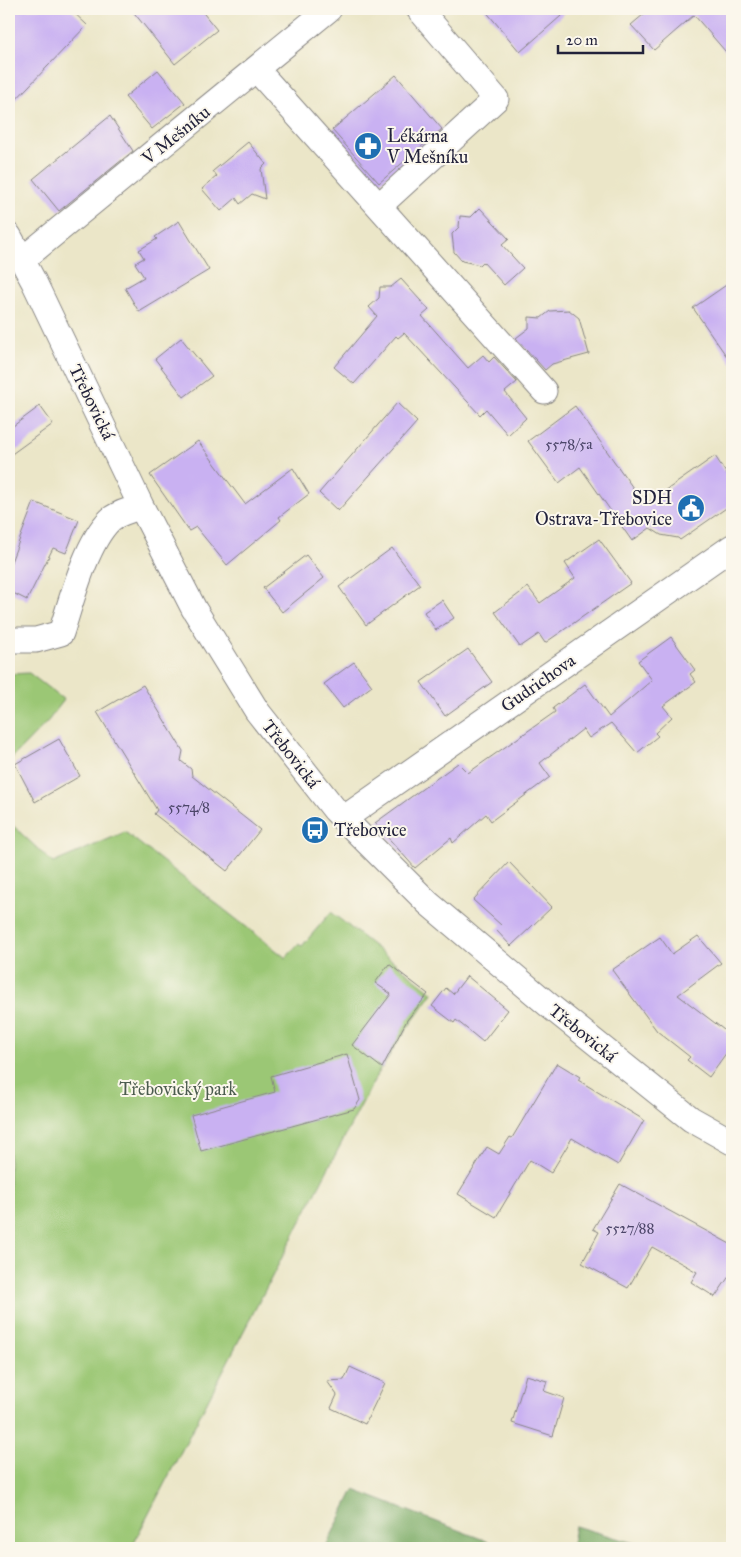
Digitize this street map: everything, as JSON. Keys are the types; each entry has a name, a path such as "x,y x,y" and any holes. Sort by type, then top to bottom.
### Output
{"street":[{"name":"V Mešníku","path":"22,260 329,9"},
{"path":"379,206 496,99 419,9"},
{"path":"256,69 544,391"},
{"name":"Třebovická","path":"9,236 141,506 194,609 224,661 258,710 343,819 428,903 551,1007 691,1119 732,1142"},
{"path":"9,640 36,640 61,633 70,603 96,537 111,519 141,506"},
{"name":"Gudrichova","path":"343,819 732,547"}],"green space":[{"path":"29,673 64,700 48,721 9,761 9,674"},
{"name":"Třebovický park","path":"9,822 53,863 125,832 286,958 298,944 302,946 331,912 433,993 381,1067 131,1548 9,1548"},
{"path":"354,1490 505,1548 325,1548"},
{"path":"575,1526 651,1548 571,1548"}],"building":[{"path":"9,9 70,9 87,25 9,107"},
{"path":"131,9 200,9 217,30 175,64"},
{"path":"484,9 569,9 520,52"},
{"path":"650,9 732,9 732,59 694,15 654,50 631,25"},
{"path":"158,70 185,103 152,129 125,97"},
{"path":"396,75 442,129 379,183 332,130"},
{"path":"110,116 133,151 59,211 33,179"},
{"path":"248,142 266,164 261,169 265,199 252,194 240,204 236,198 221,211 202,189 217,176 213,171"},
{"path":"480,208 509,239 502,245 523,268 504,285 483,262 480,265 462,261 454,252 452,234 459,227 460,216 471,217"},
{"path":"179,221 209,270 139,312 125,288 144,277 135,263 144,258 139,250 157,239 155,237"},
{"path":"401,279 429,310 422,316 468,368 483,355 489,362 494,357 517,382 505,392 526,418 508,435 486,409 480,415 404,333 398,338 396,336 354,384 334,367 377,316 369,307 379,298 380,287 391,287"},
{"path":"732,281 732,364 693,308"},
{"path":"569,310 579,318 589,354 552,364 545,370 516,338 529,328 529,317 541,318 550,311"},
{"path":"181,338 212,376 184,397 155,359"},
{"path":"397,403 417,422 338,511 319,493"},
{"path":"40,406 53,424 9,456 9,429"},
{"path":"575,406 645,505 715,456 732,482 732,504 680,540 661,535 650,528 632,541 580,467 559,483 528,441"},
{"path":"198,441 245,504 293,468 309,494 279,517 281,520 227,565 196,527 189,531 150,475"},
{"path":"34,502 79,520 66,553 53,548 27,600 9,591 9,567"},
{"path":"599,539 631,583 545,643 539,634 520,647 495,612 528,587 540,603 575,578 565,563"},
{"path":"392,548 420,585 366,625 339,587"},
{"path":"306,555 324,578 282,612 263,588"},
{"path":"442,600 454,618 436,630 424,612"},
{"path":"671,637 695,670 690,674 696,682 663,706 672,717 655,733 658,736 637,753 611,723 589,738 583,729 540,763 550,777 491,821 486,814 453,843 451,838 415,868 375,823 458,763 468,773 555,712 553,708 585,684 609,717 652,680 638,661"},
{"path":"468,649 492,682 445,716 421,682"},
{"path":"354,662 372,686 343,708 324,684"},
{"path":"143,685 183,751 181,761 191,769 192,776 260,830 227,871 154,814 157,810 97,712"},
{"path":"59,739 80,776 35,802 15,764"},
{"path":"509,862 552,907 511,946 496,930 501,925 473,900"},
{"path":"698,936 721,963 678,995 732,1036 732,1045 709,1077 687,1060 690,1057 657,1031 612,970 660,937 672,954"},
{"path":"389,964 428,994 407,1020 382,1068 352,1045 391,994 375,983"},
{"path":"467,976 508,1010 483,1042 456,1020 454,1023 432,1006 446,988 453,994"},
{"path":"347,1054 360,1100 354,1109 201,1151 191,1115 275,1092 271,1076"},
{"path":"557,1063 580,1077 578,1080 644,1120 618,1165 572,1138 551,1173 530,1160 496,1217 458,1194 487,1147 499,1154 510,1137 512,1138"},
{"path":"620,1184 732,1245 732,1272 715,1297 691,1282 697,1272 652,1247 628,1288 582,1263 599,1232 593,1229"},
{"path":"350,1367 385,1383 365,1424 331,1408 337,1395 327,1381 344,1380"},
{"path":"526,1375 547,1381 544,1391 564,1398 553,1436 512,1423"}],"place":[{"name":"Lékárna V Mešníku","path":"368,146"},
{"name":"SDH Ostrava-Třebovice","path":"691,508"},
{"name":"Třebovice","path":"315,830"}]}
